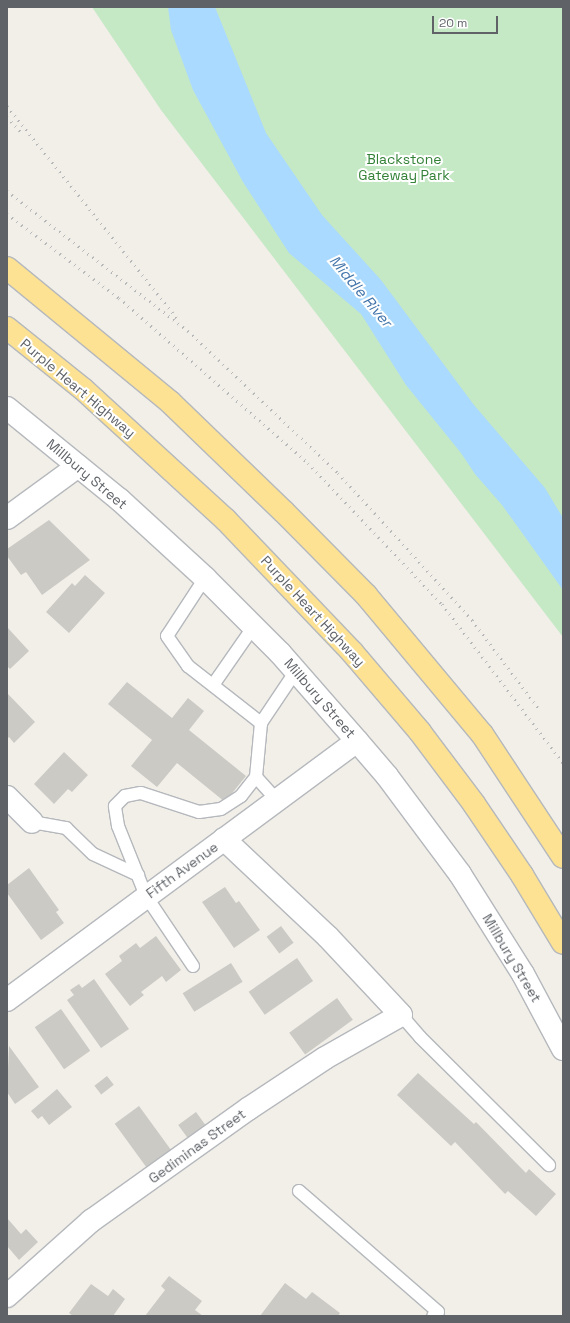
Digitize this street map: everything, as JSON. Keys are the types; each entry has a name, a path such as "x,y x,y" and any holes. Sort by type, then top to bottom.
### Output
{"highway":[{"path":"7,268 170,402 284,512 366,595 482,734 563,857"},
{"name":"Purple Heart Highway","path":"7,328 83,389 226,520 352,652 420,732 474,804 522,875 563,943"}],"street":[{"name":"Millbury Street","path":"7,408 78,466 205,578 254,626 296,671 357,741 386,776 460,874 523,974 563,1049"},
{"path":"7,518 78,466"},
{"name":"Fifth Avenue","path":"7,1000 357,741"},
{"path":"7,797 32,822"},
{"path":"224,839 328,937 401,1015"},
{"name":"Gediminas Street","path":"7,1296 91,1221 222,1127 325,1058 401,1015"}],"lane":[{"path":"205,578 168,636 188,666 261,723"},
{"path":"213,685 254,626"},
{"path":"193,966 146,896 118,826 115,806 125,796 141,793 199,812 221,809 241,796 256,777 261,723 296,671"},
{"path":"256,777 277,800"},
{"path":"32,822 66,828 93,854 138,874"},
{"path":"401,1015 420,1038 549,1165"},
{"path":"299,1191 438,1314"}],"green space":[{"name":"Blackstone Gateway Park","path":"92,7 563,7 563,637 161,110"}],"water":[{"name":"Middle River","path":"168,7 215,7 266,133 322,215 381,280 474,405 545,488 563,518 563,590 502,505 475,474 461,453 406,385 361,314 289,253 243,182 193,90 171,30"}],"building":[{"path":"49,520 90,560 42,595 26,572 21,575 7,556 7,549"},
{"path":"85,575 105,593 69,633 46,612 72,583 75,586"},
{"path":"7,627 29,651 10,669 7,666"},
{"path":"127,682 172,718 188,698 204,711 189,730 246,776 225,802 177,763 157,787 131,766 152,740 108,704"},
{"path":"8,694 35,722 14,743 9,737 7,739"},
{"path":"64,752 88,775 72,792 68,789 54,804 34,784"},
{"path":"29,868 59,910 56,912 64,923 41,940 7,893 7,885"},
{"path":"225,887 236,903 239,901 260,930 234,948 202,902"},
{"path":"281,926 294,943 279,954 267,937"},
{"path":"156,936 181,970 166,982 162,976 141,992 144,995 130,1006 105,974 122,961 119,956 136,943 140,948"},
{"path":"297,958 313,981 265,1015 249,992"},
{"path":"231,963 243,982 194,1012 183,993"},
{"path":"94,979 129,1029 101,1048 67,1000 74,995 70,990 79,984 82,988"},
{"path":"337,998 353,1020 305,1055 289,1033"},
{"path":"61,1009 90,1051 64,1069 35,1027"},
{"path":"9,1046 39,1087 15,1104 7,1092"},
{"path":"418,1073 474,1124 476,1122 526,1173 529,1169 556,1194 536,1216 508,1191 505,1194 455,1142 451,1146 397,1095"},
{"path":"107,1076 114,1085 101,1095 94,1086"},
{"path":"57,1089 72,1107 49,1125 42,1116 38,1119 31,1111"},
{"path":"139,1106 173,1152 148,1170 115,1124"},
{"path":"196,1112 209,1130 191,1143 178,1125"},
{"path":"7,1218 21,1234 26,1229 38,1242 19,1260 7,1246"},
{"path":"169,1276 202,1301 195,1310 203,1316 145,1316 165,1290 161,1286"},
{"path":"285,1283 306,1299 312,1292 340,1313 338,1316 260,1316"},
{"path":"91,1284 108,1296 113,1289 125,1299 113,1316 73,1316 69,1313"}],"railway":[{"path":"7,106 177,318"},
{"path":"7,117 22,133"},
{"path":"7,191 188,331 338,473 472,620 538,708"},
{"path":"7,214 119,298 308,463 442,604 563,763"}]}
